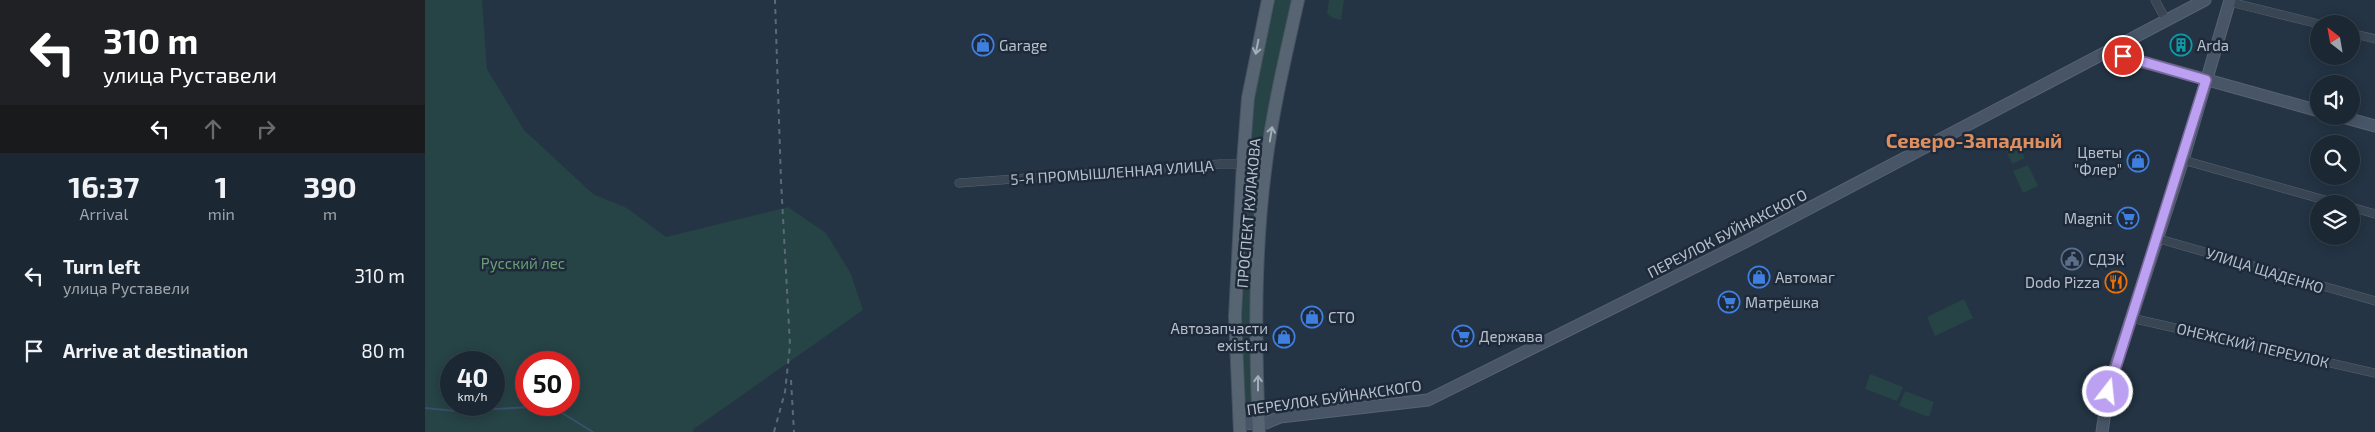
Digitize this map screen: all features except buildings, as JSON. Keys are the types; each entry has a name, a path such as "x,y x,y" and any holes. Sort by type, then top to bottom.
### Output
{"main road":[{"name":"ПРОСПЕКТ КУЛАКОВА","path":"1240,428 1235,317 1243,163 1248,98 1268,0"},
{"name":"ПРОСПЕКТ КУЛАКОВА","path":"1259,428 1258,276 1266,164 1277,96 1298,0"}],"street":[{"path":"2155,0 2166,20"},
{"name":"ПЕРЕУЛОК БУЙНАКСКОГО","path":"1240,428 1259,428 1281,417 1428,400 1747,241 2205,0"},
{"path":"2102,432 2108,392 2156,238 2183,160 2230,1 2310,22"},
{"path":"2360,35 2375,39"},
{"path":"2107,52 2310,109"},
{"path":"2360,122 2375,126"},
{"path":"2183,160 2310,196"},
{"name":"5-Я ПРОМЫШЛЕННАЯ УЛИЦА","path":"959,183 1243,163 1266,164"},
{"path":"2360,210 2375,214"},
{"name":"УЛИЦА ЩАДЕНКО","path":"2156,238 2375,301"},
{"name":"ОНЕЖСКИЙ ПЕРЕУЛОК","path":"2131,318 2375,373"}],"green space":[{"name":"Русский лес","path":"425,0 482,0 487,69 524,130 593,194 627,208 666,237 788,207 826,233 851,274 863,310 694,429 693,432 425,432"},
{"path":"1274,0 1292,0 1261,156 1255,158 1250,151 1254,93"},
{"path":"1329,0 1344,0 1341,20 1331,17 1327,13"},
{"path":"2015,135 2025,158 2012,164 2002,141"},
{"path":"2028,165 2038,186 2023,193 2013,171"},
{"path":"1253,181 1257,184 1252,407 1246,409 1244,407 1241,335 1249,185"},
{"path":"1964,299 1973,318 1935,336 1927,317"},
{"path":"1870,374 1903,387 1897,401 1865,389"},
{"path":"1905,391 1934,402 1929,417 1899,406"}],"waterway":[{"path":"425,408 455,411 551,406 593,432"}],"railway":[{"path":"774,432 785,392 790,345 781,181 775,0"},
{"path":"791,380 794,432"}],"place":[{"name":"Garage","path":"983,45"},
{"name":"Arda","path":"2181,45"},
{"name":"Цветы \"Флер\"","path":"2138,161"},
{"name":"Magnit","path":"2128,218"},
{"name":"СДЭК","path":"2072,259"},
{"name":"Автомаг","path":"1759,277"},
{"name":"Dodo Pizza","path":"2116,282"},
{"name":"Матрёшка","path":"1729,302"},
{"name":"СТО","path":"1312,317"},
{"name":"Держава","path":"1463,336"},
{"name":"Автозапчасти exist.ru","path":"1284,337"}],"district":[{"name":"Северо-Западный","path":"1974,140"}],"route":[{"path":"2108,392 2156,238 2183,160 2206,80 2123,56"}]}
